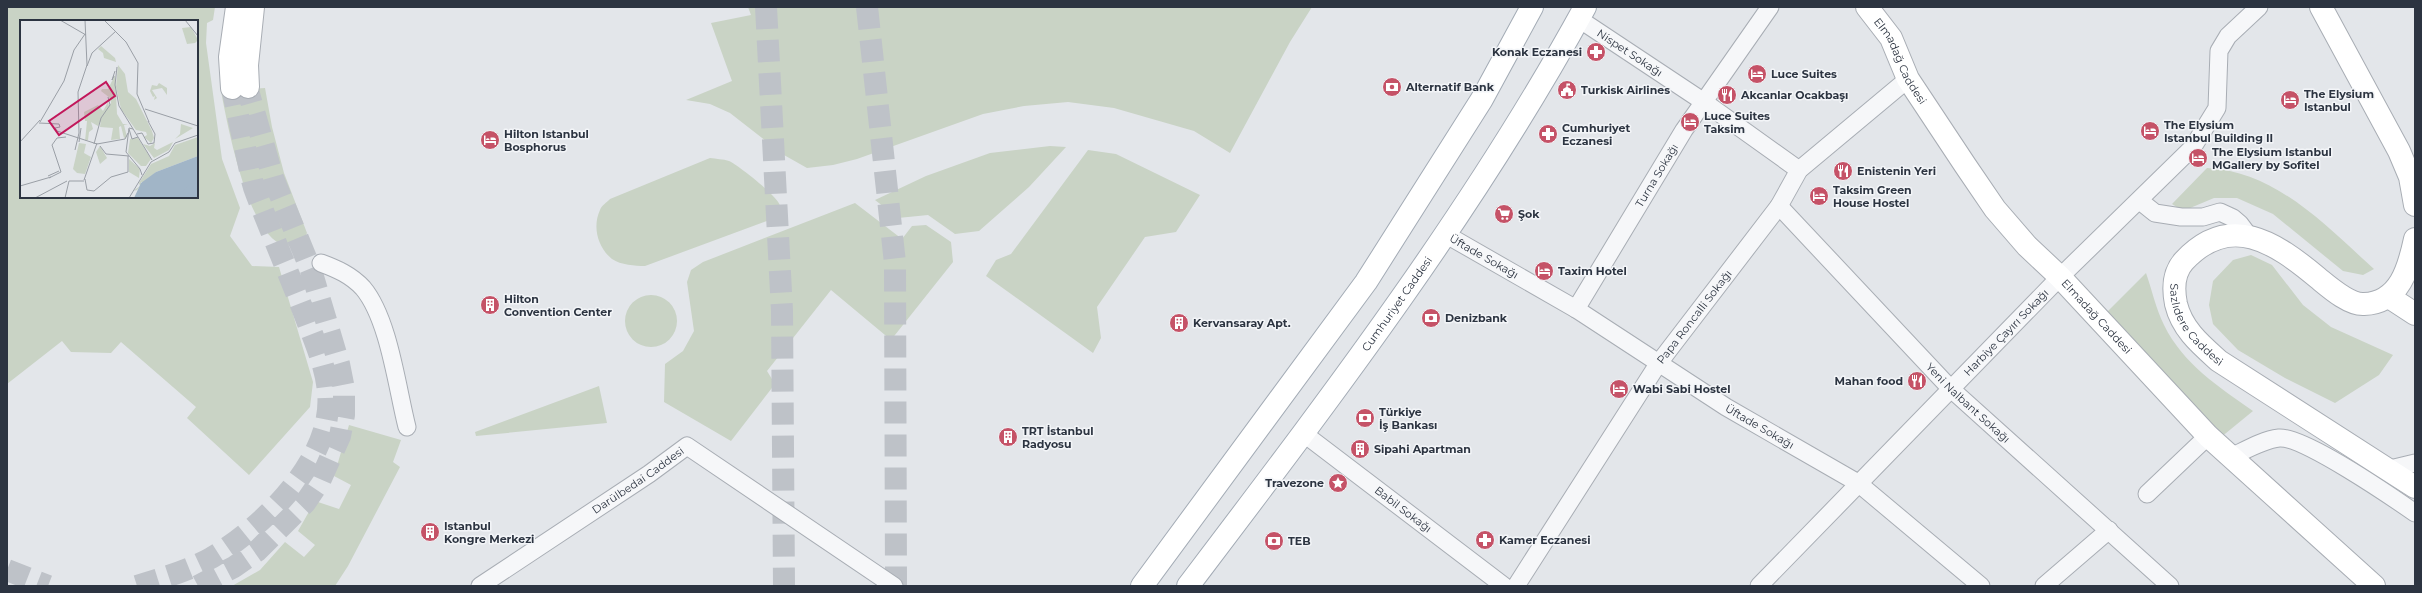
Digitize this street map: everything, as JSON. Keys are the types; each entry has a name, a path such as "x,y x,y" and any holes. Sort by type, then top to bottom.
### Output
{"main road":[{"path":"237,7 230,57 240,87 247,65 253,7"},
{"path":"1142,586 1366,282 1482,99 1532,7"},
{"name":"Elmadağ Caddesi","path":"1867,7 1891,38 1908,79 1995,209 2026,246 2060,277 2208,436 2374,586"},
{"path":"2321,7 2399,151 2410,177 2415,205"},
{"name":"Cumhuriyet Caddesi","path":"1188,586 1303,433 1444,234 1513,130 1582,13"},
{"name":"Sazlıdere Caddesi","path":"2389,297 2364,305 2338,295 2298,262 2272,244 2248,236 2231,234 2212,240 2195,250 2178,267 2173,289 2179,314 2193,338 2218,361 2415,487"},
{"path":"2415,239 2410,262 2402,280 2389,297 2415,314"}],"street":[{"name":"Turna Sokağı","path":"1576,309 1684,130 1770,7"},
{"name":"Harbiye Çayırı Sokağı","path":"1758,586 1950,388 2060,277 2140,201 2193,147 2217,108 2219,51 2228,36 2259,7"},
{"name":"Nispet Sokağı","path":"1582,13 1799,170"},
{"name":"Papa Roncalli Sokağı","path":"1516,586 1658,364 1779,206 1799,170 1908,79"},
{"path":"2140,201 2155,213 2181,218 2203,217 2220,212 2240,224 2248,236"},
{"name":"Yeni Nalbant Sokağı","path":"1779,206 1950,388 2170,586"},
{"name":"Üftade Sokağı","path":"1444,234 1576,309 1726,407 1858,483 1981,586"},
{"path":"321,263 345,273 355,281 364,289 374,308 383,326 407,428"},
{"name":"Babil Sokağı","path":"1303,433 1504,586"},
{"path":"2147,494 2208,436"},
{"path":"2231,457 2261,443 2281,438 2314,450 2415,513"},
{"name":"Darülbedai Caddesi","path":"480,586 649,474 687,446 894,586"},
{"path":"2390,470 2415,463"},
{"path":"2044,586 2109,530"}],"green space":[{"path":"7,7 215,7 213,20 207,23 206,43 222,159 240,208 230,236 252,266 279,267 313,382 310,407 249,475 187,418 196,407 121,342 111,353 71,352 62,341 7,384"},
{"path":"748,7 1312,7 1290,42 1230,153 1194,131 1114,108 1068,102 1024,106 983,114 857,159 833,165 807,168 784,155 730,113 710,104 686,100 732,81 711,23 751,15"},
{"path":"265,88 272,127 284,173 307,233 303,242 287,246 272,238 260,223 250,202 234,152 221,91"},
{"path":"1050,146 1066,147 1029,187 979,231 955,234 928,215 898,218 875,200 926,176 990,153"},
{"path":"1088,150 1116,154 1200,195 1176,232 1145,237 1097,307 1101,338 1093,353 986,276 996,260 1011,254"},
{"path":"710,158 729,161 766,189 780,206 775,218 645,266 620,263 612,259 607,254 600,243 597,230 598,217 604,204 610,199"},
{"path":"2207,168 2232,171 2255,179 2278,190 2318,219 2374,269 2363,275 2343,271 2273,214 2237,198 2214,198 2183,211 2172,204"},
{"path":"855,203 902,239 912,226 926,225 951,242 953,262 891,340 831,290 767,371 775,384 731,441 664,402 665,364 683,351 694,331 687,282 691,270 703,262"},
{"path":"2251,255 2272,265 2303,305 2331,327 2393,355 2379,375 2335,403 2285,378 2238,350 2213,324 2209,305 2213,281 2233,260"},
{"path":"2146,273 2161,319 2181,352 2215,384 2253,411 2220,438 2107,312"},
{"path":"651,295 661,297 669,303 675,311 677,321 675,331 669,339 661,345 651,347 641,345 633,339 627,331 625,321 627,311 633,303 641,297"},
{"path":"599,386 607,423 476,436 475,432"},
{"path":"349,425 401,440 393,462 400,467 348,566 335,586 232,586 260,570 285,542 304,557 315,545 298,531 315,501 339,509 351,485 334,476"}],"tunnel":[{"path":"766,7 782,311 784,586"},
{"path":"867,7 895,263 896,586"},
{"path":"137,586 175,574 202,563 231,545 252,528 273,509 292,488 308,465 320,441 327,417 328,392 323,364 300,302 254,188 232,88"},
{"path":"198,586 234,567 257,551 305,503 320,481 340,436 344,415 344,389 339,364 311,270 273,178 249,94"},
{"path":"7,570 48,586"}],"place":[{"name":"Konak Eczanesi","path":"1596,52"},
{"name":"Luce Suites","path":"1757,74"},
{"name":"Alternatif Bank","path":"1392,87"},
{"name":"Turkisk Airlines","path":"1567,90"},
{"name":"Akcanlar Ocakbaşı","path":"1727,95"},
{"name":"The Elysium Istanbul","path":"2290,100"},
{"name":"Luce Suites Taksim","path":"1690,122"},
{"name":"The Elysium Istanbul Building II","path":"2150,131"},
{"name":"Cumhuriyet Eczanesi","path":"1548,134"},
{"name":"Hilton Istanbul Bosphorus","path":"490,140"},
{"name":"The Elysium Istanbul MGallery by Sofitel","path":"2198,158"},
{"name":"Enistenin Yeri","path":"1843,171"},
{"name":"Taksim Green House Hostel","path":"1819,196"},
{"name":"Şok","path":"1504,214"},
{"name":"Taxim Hotel","path":"1544,271"},
{"name":"Hilton Convention Center","path":"490,305"},
{"name":"Denizbank","path":"1431,318"},
{"name":"Kervansaray Apt.","path":"1179,323"},
{"name":"Mahan food","path":"1917,381"},
{"name":"Wabi Sabi Hostel","path":"1619,389"},
{"name":"Türkiye İş Bankası","path":"1365,418"},
{"name":"TRT İstanbul Radyosu","path":"1008,437"},
{"name":"Sipahi Apartman","path":"1360,449"},
{"name":"Travezone","path":"1338,483"},
{"name":"Istanbul Kongre Merkezi","path":"430,532"},
{"name":"Kamer Eczanesi","path":"1485,540"},
{"name":"TEB","path":"1274,541"}]}
